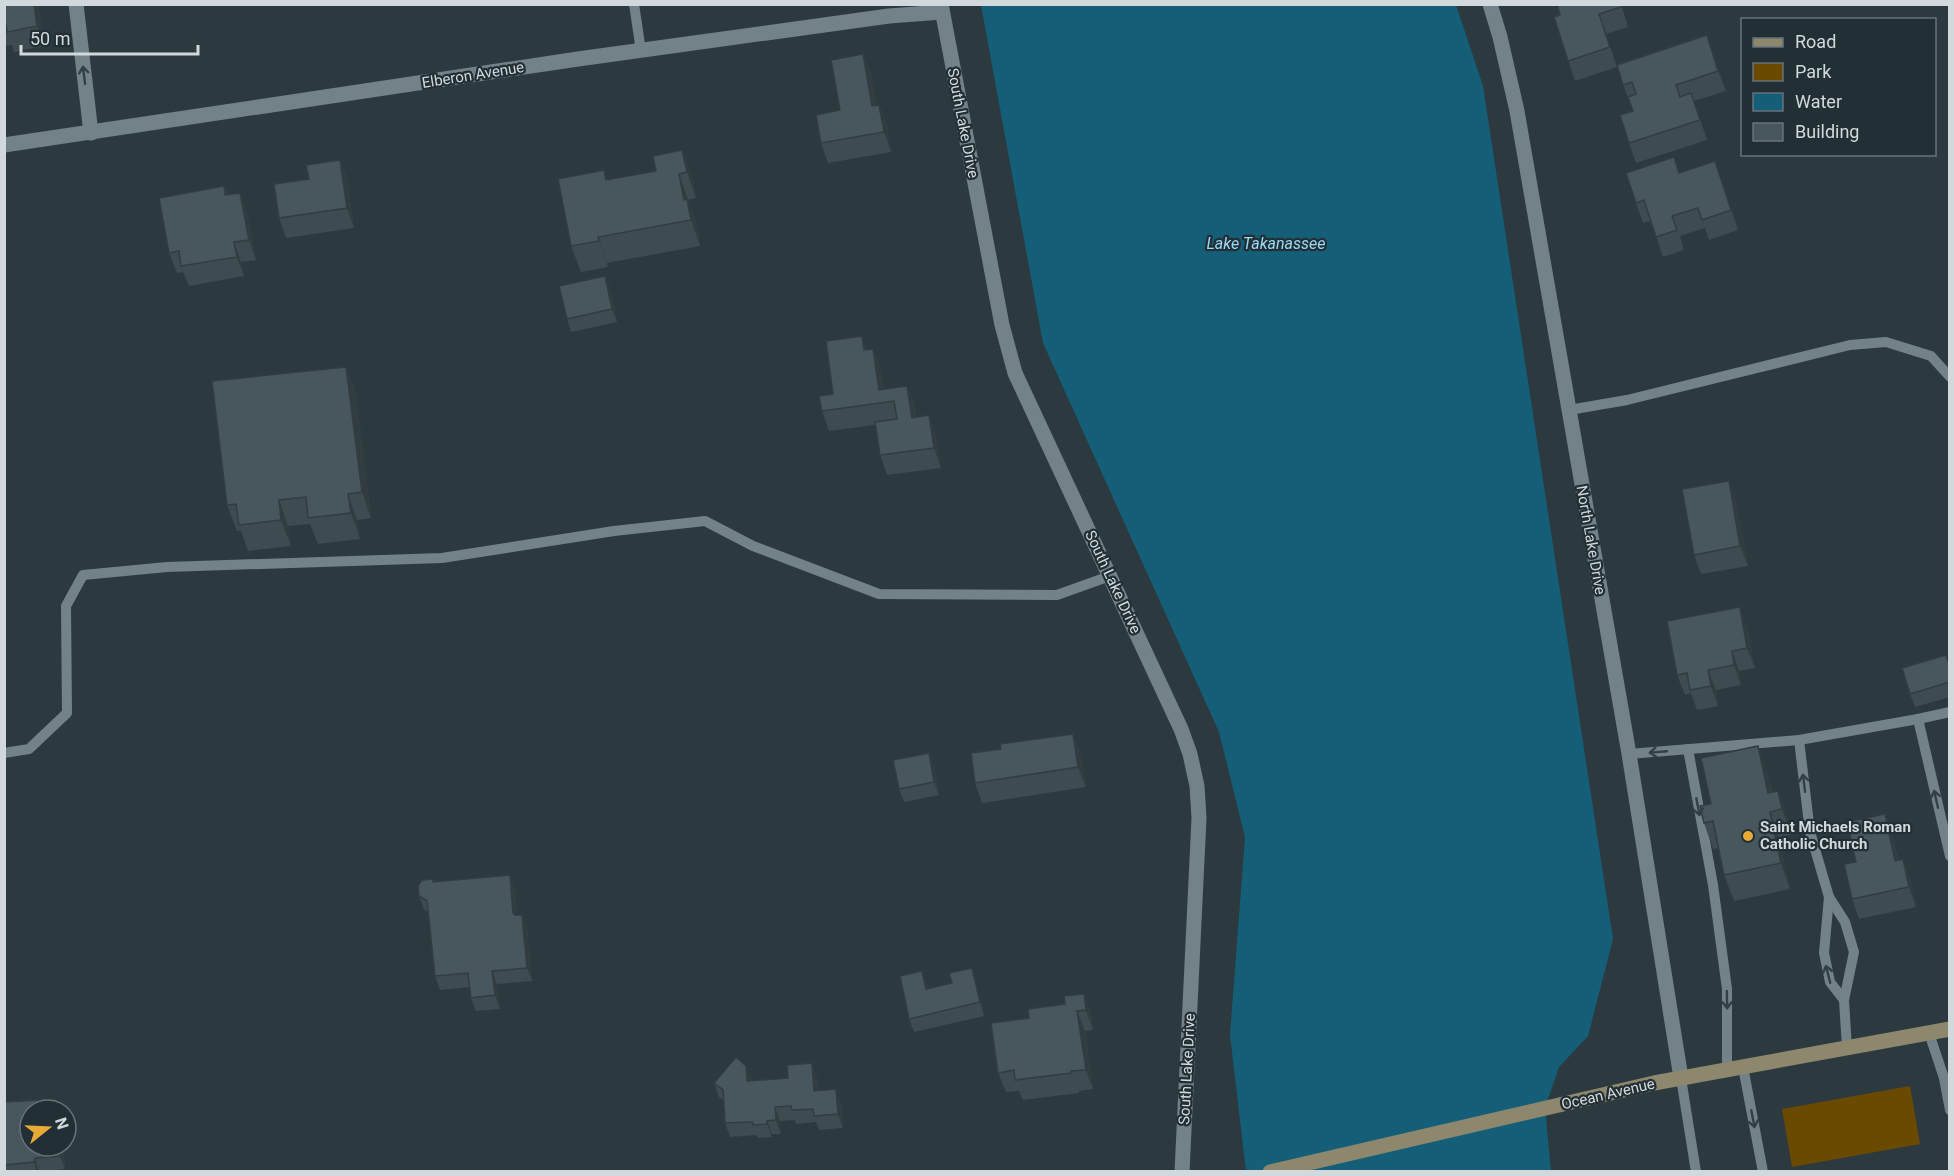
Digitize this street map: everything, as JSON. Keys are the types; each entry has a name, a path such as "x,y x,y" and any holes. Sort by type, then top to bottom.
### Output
{"street":[{"path":"76,4 91,133"},
{"name":"North Lake Drive","path":"1490,4 1517,111 1629,754 1681,1078"},
{"name":"Elberon Avenue","path":"4,145 941,8"},
{"name":"South Lake Drive","path":"941,8 1002,325 1015,373 1181,729 1190,754 1197,786 1199,852 1182,1172"},
{"name":"Ocean Avenue","path":"1270,1172 1681,1078 1950,1029"}],"lane":[{"path":"634,4 641,51"},
{"path":"1569,410 1627,400 1850,345 1886,342 1931,356 1950,377"},
{"path":"4,753 29,749 67,713 66,606 83,575 167,567 442,558 614,531 705,521 753,546 879,594 1057,595 1110,576"},
{"path":"1629,754 1799,740 1950,712"},
{"path":"1918,719 1950,856"},
{"path":"1799,740 1810,832 1829,897 1845,922 1854,952 1844,1000 1846,1048"},
{"path":"1688,749 1713,885 1735,1069 1763,1172"},
{"path":"1829,897 1824,953 1830,982 1844,1000"},
{"path":"1929,1033 1944,1078 1950,1110"},
{"path":"1681,1078 1696,1172"}],"green space":[{"path":"1910,1086 1920,1144 1792,1167 1782,1109"}],"water":[{"name":"Lake Takanassee","path":"981,5 1456,5 1483,86 1613,939 1588,1036 1559,1067 1545,1108 1551,1171 1246,1171 1230,1035 1245,837 1219,732 1043,343"}],"building":[{"path":"4,4 34,4 37,26 7,32 6,25 4,25"},
{"path":"1557,4 1620,4 1621,7 1599,14 1610,47 1568,61 1554,17 1560,15"},
{"path":"1707,35 1718,71 1676,85 1680,97 1691,93 1700,120 1629,143 1620,115 1633,111 1628,97 1636,94 1632,82 1623,85 1617,65"},
{"path":"863,54 872,106 879,105 884,132 821,143 816,115 840,110 831,60"},
{"path":"682,150 687,172 679,174 691,220 598,237 599,241 571,246 558,179 604,170 606,180 656,171 653,156"},
{"path":"1674,157 1679,173 1715,161 1731,210 1702,220 1698,208 1672,216 1677,230 1656,237 1644,200 1636,203 1626,173"},
{"path":"340,160 347,208 279,218 274,184 309,179 306,165"},
{"path":"224,186 225,195 240,193 249,240 234,242 237,257 181,266 179,251 169,253 159,198"},
{"path":"605,276 612,309 567,319 559,286"},
{"path":"862,336 864,350 873,349 879,390 907,386 912,418 929,415 934,448 880,455 875,422 897,419 894,401 822,411 819,396 833,394 826,341"},
{"path":"346,367 362,492 348,494 351,513 308,518 306,497 279,500 281,520 239,525 236,504 227,505 212,381"},
{"path":"1729,481 1740,546 1694,555 1682,489"},
{"path":"1740,607 1747,648 1732,651 1734,665 1708,670 1711,686 1690,690 1687,673 1677,675 1667,621"},
{"path":"1946,655 1950,667 1950,682 1910,694 1902,668"},
{"path":"1073,734 1078,767 975,783 971,753 1001,749 1000,744"},
{"name":"Saint Michaels Roman Catholic Church","path":"1758,746 1768,793 1778,791 1782,809 1770,812 1781,863 1724,875 1713,821 1704,823 1700,806 1711,804 1701,758"},
{"path":"929,753 934,782 899,789 893,760"},
{"path":"1885,814 1895,861 1903,859 1909,887 1852,899 1844,864 1856,862 1847,822"},
{"path":"510,875 513,913 522,915 527,968 492,971 495,995 471,998 468,973 435,976 427,901 419,896 418,886 422,880 433,879 433,882"},
{"path":"972,968 980,1002 909,1019 900,976 922,971 926,989 952,983 949,973"},
{"path":"1084,994 1086,1010 1077,1011 1086,1070 1015,1080 1014,1070 998,1073 991,1023 1029,1018 1028,1009 1065,1004 1064,996"},
{"path":"736,1057 746,1066 747,1081 788,1078 787,1065 812,1063 814,1091 836,1089 838,1114 814,1116 813,1109 792,1110 791,1106 775,1107 776,1120 767,1121 767,1124 725,1123 723,1090 714,1083"},
{"path":"18,1101 18,1158 35,1158 34,1162 4,1165 4,1102"}],"place":[{"name":"Saint Michaels Roman Catholic Church","path":"1748,836"}]}
